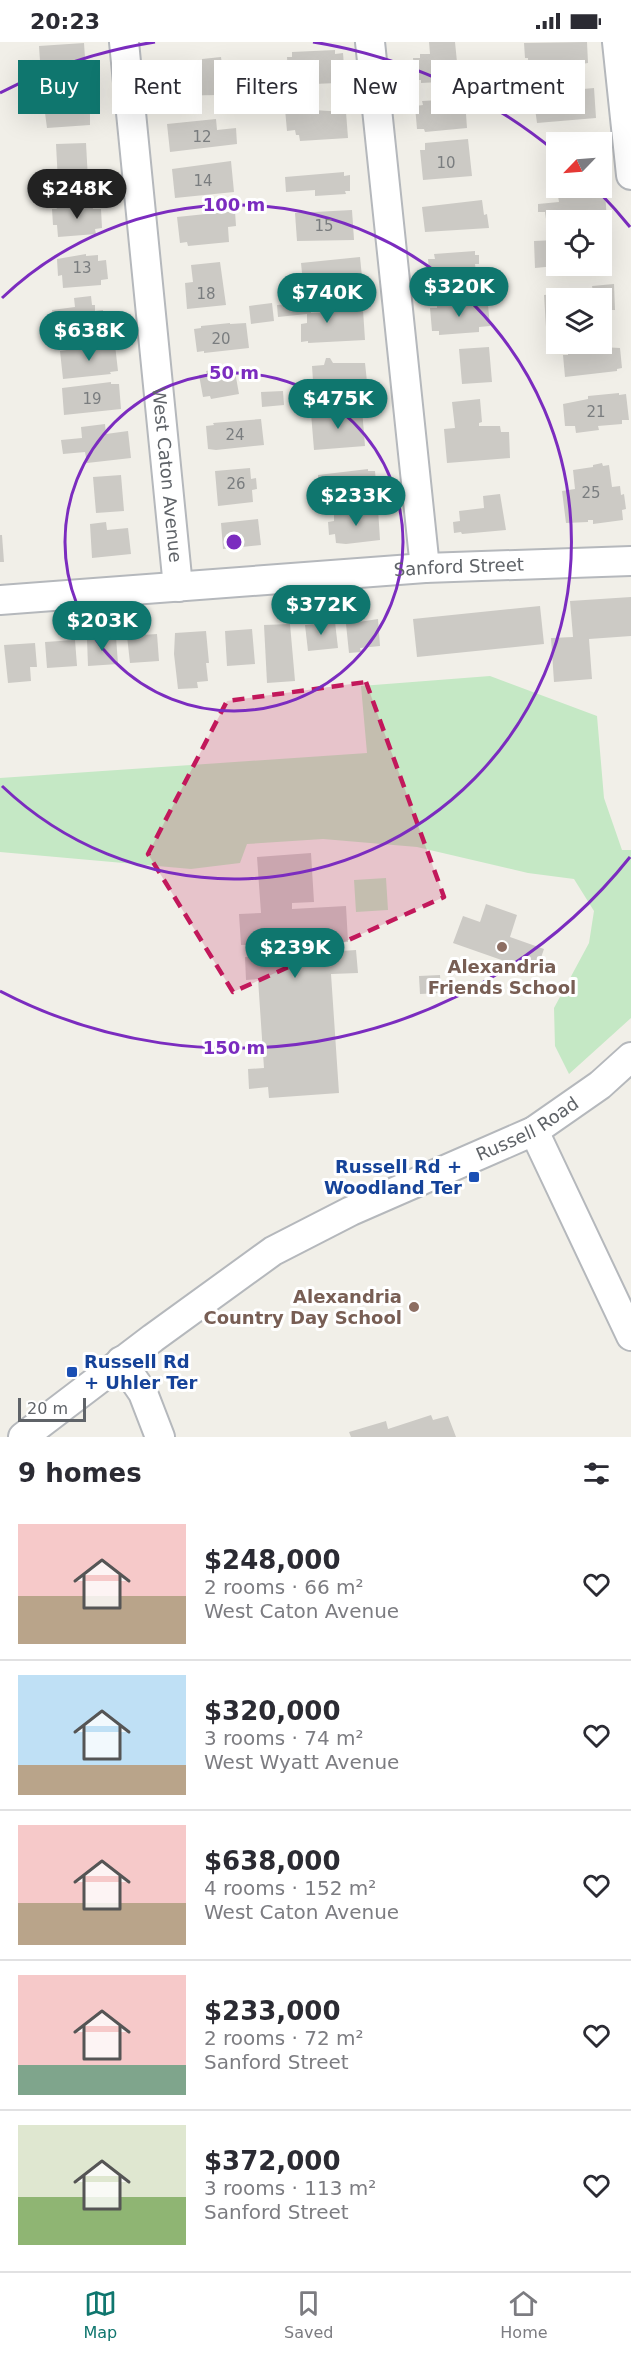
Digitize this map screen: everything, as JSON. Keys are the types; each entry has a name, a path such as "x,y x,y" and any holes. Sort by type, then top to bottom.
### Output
{"street":[{"name":"West Caton Avenue","path":"124,42 178,586"},
{"path":"370,42 425,568"},
{"path":"617,42 631,175"},
{"name":"Sanford Street","path":"0,600 425,568 631,561"},
{"name":"Russell Road","path":"23,1437 121,1362 278,1248 351,1211 534,1131 600,1085 631,1057"},
{"path":"534,1131 627,1320"},
{"path":"121,1362 143,1393 160,1437"}],"highlighted area":[{"path":"366,682 444,897 233,992 148,854 227,701"}],"green space":[{"path":"490,676 597,716 604,798 622,850 631,850 631,1018 569,1074 555,1046 554,1008 589,943 594,911 574,879 528,873 417,847 323,839 247,844 240,863 191,869 0,852 0,778 367,753 361,686"},
{"path":"386,878 388,910 356,912 354,880"}],"building":[{"path":"429,42 455,42 457,60 431,60 431,82 421,83 419,60 413,60 413,58 420,58 420,54 430,54"},
{"path":"587,42 588,63 585,63 585,60 528,60 525,58 524,43"},
{"path":"84,43 85,58 78,59 86,60 40,60 39,46"},
{"path":"335,50 335,54 343,53 344,60 331,60 331,83 319,84 319,60 287,60 287,57 292,57 292,52"},
{"path":"221,57 221,60 214,60 214,95 202,95 202,59"},
{"path":"594,88 596,118 537,123 536,114 585,114 585,89"},
{"path":"422,101 431,101 431,114 466,114 467,128 425,132 424,129 417,129 416,114 419,114 419,106 423,105"},
{"path":"319,110 331,111 331,114 346,114 348,138 300,141 295,130 287,131 285,114 319,114"},
{"path":"45,114 90,114 90,125 47,128"},
{"path":"216,119 217,130 236,128 237,144 170,152 167,124"},
{"path":"468,139 472,176 423,180 420,150 425,150 425,143"},
{"path":"86,143 88,180 58,182 56,144"},
{"path":"231,161 234,192 175,198 172,169"},
{"path":"344,172 344,176 350,175 350,191 345,191 346,194 315,196 315,190 286,192 285,177"},
{"path":"558,198 605,198 606,210 546,210 546,219 545,212 538,212 538,204 559,202"},
{"path":"482,200 489,228 425,232 422,207"},
{"path":"92,204 93,209 101,209 102,228 95,229 96,234 58,237 57,225 53,225 52,209"},
{"path":"352,210 354,240 297,241 295,213"},
{"path":"235,211 236,226 228,227 229,242 188,246 187,242 180,243 177,217"},
{"path":"546,240 546,267 535,268 534,241"},
{"path":"475,251 475,255 479,255 479,264 475,264 477,280 436,283 436,278 430,278 428,259 435,259 434,254"},
{"path":"86,254 86,256 98,255 98,261 106,260 108,279 101,280 101,285 63,288 62,275 58,276 57,259"},
{"path":"360,257 363,287 304,293 301,263"},
{"path":"220,262 226,305 187,309 185,283 193,282 191,265"},
{"path":"614,284 615,310 612,310 612,288 592,288 592,286"},
{"path":"544,295 546,295 546,327"},
{"path":"91,296 95,311 103,310 105,334 72,337 71,330 54,332 52,310 75,307 74,298"},
{"path":"477,301 477,306 488,305 490,326 479,327 479,332 439,335 439,331 432,331 430,308 437,308 437,304"},
{"path":"310,302 311,313 363,310 365,340 301,342 301,324 307,323 307,314 278,317 277,305"},
{"path":"272,303 274,321 251,324 249,306"},
{"path":"246,323 249,348 197,352 194,329 201,328 201,326"},
{"path":"108,344 108,346 115,345 118,371 110,372 111,374 63,379 60,351"},
{"path":"489,347 492,382 462,384 459,349"},
{"path":"612,348 620,348 622,368 617,371 565,377 563,355 612,354"},
{"path":"326,358 330,358 333,363 365,363 368,391 314,396 312,366 324,365"},
{"path":"234,366 239,394 211,399 210,396 203,397 199,375 207,374 206,371"},
{"path":"111,382 111,384 119,384 121,409 64,415 62,388"},
{"path":"283,391 284,405 262,407 261,392"},
{"path":"619,393 619,395 626,394 629,420 622,420 622,424 598,426 599,430 576,433 575,426 565,426 563,404 588,399 588,396"},
{"path":"480,399 482,422 479,426 500,426 501,432 509,432 510,458 447,463 444,429 455,428 452,402"},
{"path":"362,409 365,446 314,450 311,413"},
{"path":"261,419 264,445 208,449 206,426 214,425 213,423"},
{"path":"105,424 106,434 128,431 131,458 87,463 85,452 63,454 61,440 82,438 81,427"},
{"path":"602,463 603,466 609,465 612,487 620,486 621,495 624,494 626,509 622,510 623,520 593,524 593,520 566,523 562,491 575,489 573,470"},
{"path":"250,468 251,479 256,478 257,489 252,490 253,502 218,506 215,471"},
{"path":"368,469 368,471 375,471 377,493 370,494 370,496 320,497 318,475"},
{"path":"121,475 124,511 96,513 93,477"},
{"path":"500,494 506,530 454,533 453,522 460,521 459,511 484,508 483,496"},
{"path":"378,509 380,540 346,544 336,543 335,534 329,535 328,522 334,521 334,513"},
{"path":"258,519 261,545 223,549 221,523"},
{"path":"106,522 107,530 128,528 131,554 92,558 90,524"},
{"path":"0,535 2,535 4,562 0,562"},
{"path":"631,597 631,636 589,639 592,679 554,682 551,638 573,637 570,601"},
{"path":"540,606 544,644 417,657 413,619"},
{"path":"378,619 380,646 360,648 361,652 349,653 346,624"},
{"path":"335,622 338,648 308,651 305,625"},
{"path":"290,624 295,681 267,683 264,625"},
{"path":"252,629 255,664 227,666 225,631"},
{"path":"206,631 208,681 197,682 198,688 178,689 174,654 175,633"},
{"path":"157,634 159,661 130,663 127,636"},
{"path":"116,637 118,664 88,666 87,639"},
{"path":"75,640 77,666 47,668 45,642"},
{"path":"35,643 37,667 30,667 31,681 8,683 4,645"},
{"path":"311,853 314,902 292,903 292,909 346,906 348,942 312,944 312,953 356,950 358,973 331,974 339,1093 269,1098 268,1087 249,1089 248,1069 264,1068 258,979 246,980 245,957 266,956 266,944 241,945 239,914 261,913 257,857"},
{"path":"486,904 517,915 510,937 544,949 536,972 453,943 463,916 480,922"},
{"path":"440,975 441,993 420,994 419,976"},
{"path":"431,1415 433,1420 448,1416 456,1437 351,1437 349,1432 386,1421 388,1429"}],"place":[{"name":"Alexandria Friends School","path":"502,947"},
{"name":"Russell Rd + Woodland Ter","path":"474,1177"},
{"name":"Alexandria Country Day School","path":"414,1307"},
{"name":"Russell Rd + Uhler Ter","path":"72,1372"}]}
